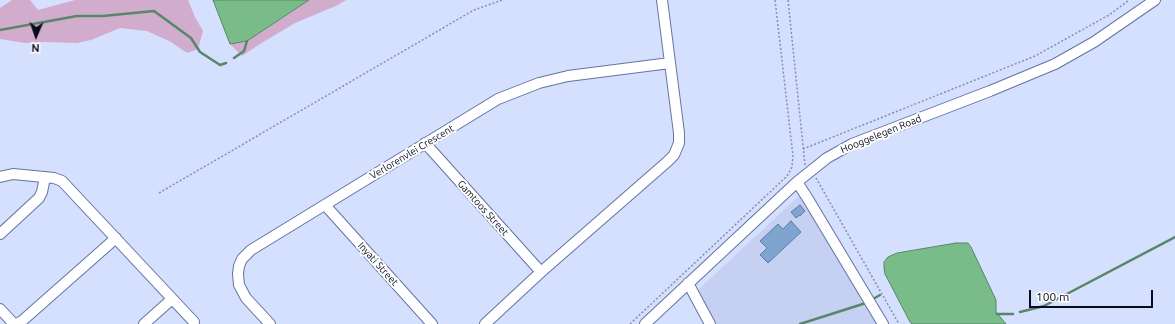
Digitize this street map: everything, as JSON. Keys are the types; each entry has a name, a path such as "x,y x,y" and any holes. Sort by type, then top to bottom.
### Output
{"street":[{"path":"485,324 541,272 668,162 674,155 679,143 662,0"},
{"name":"Hooggelegen Road","path":"645,324 797,182 826,158 852,144 1019,80 1055,64 1094,42 1155,0"},
{"name":"Verlorenvlei Crescent","path":"270,324 242,291 238,274 242,259 251,250 498,99 539,83 568,76 670,63"},
{"name":"Gamtoos Street","path":"425,143 541,272"},
{"path":"0,177 13,174 54,178 62,181 194,322"},
{"path":"0,234 39,198 42,192 45,177"},
{"path":"797,182 882,324"},
{"name":"Inyati Street","path":"325,205 432,324"},
{"path":"0,309 15,324 22,321 116,238"},
{"path":"688,283 710,324"},
{"path":"144,324 172,299"}],"path":[{"path":"159,193 474,10 502,0"},
{"path":"630,324 787,176 792,167 793,156 775,0"},
{"path":"788,0 803,149 808,172 899,324"},
{"path":"803,149 1035,56 1109,15 1129,0"}],"shaded area":[{"path":"12,0 30,0 38,10 75,0 188,0 203,31 198,49 187,53 171,42 147,31 120,28 91,40 77,43 25,43 0,39 0,8"},
{"path":"213,0 309,0 247,41 230,44"},
{"path":"309,0 346,0 338,5 295,23 242,56 230,44 247,41"},
{"path":"801,194 883,324 707,324 699,289"},
{"path":"956,243 968,243 971,247 996,300 996,312 1006,324 912,324 910,322 885,274 884,262 888,257 897,253"}],"building":[{"path":"800,205 805,211 796,218 791,212"},
{"path":"791,221 801,232 768,263 760,255 767,248 760,241 778,224 783,229"}],"waterway":[{"path":"0,30 77,16 103,16 154,11 191,38 200,52 220,65 226,63"},
{"path":"234,58 244,51 247,41"},
{"path":"1020,312 1044,306 1175,237"},
{"path":"873,299 880,295"},
{"path":"800,324 866,303"},
{"path":"997,314 1013,314"}]}
